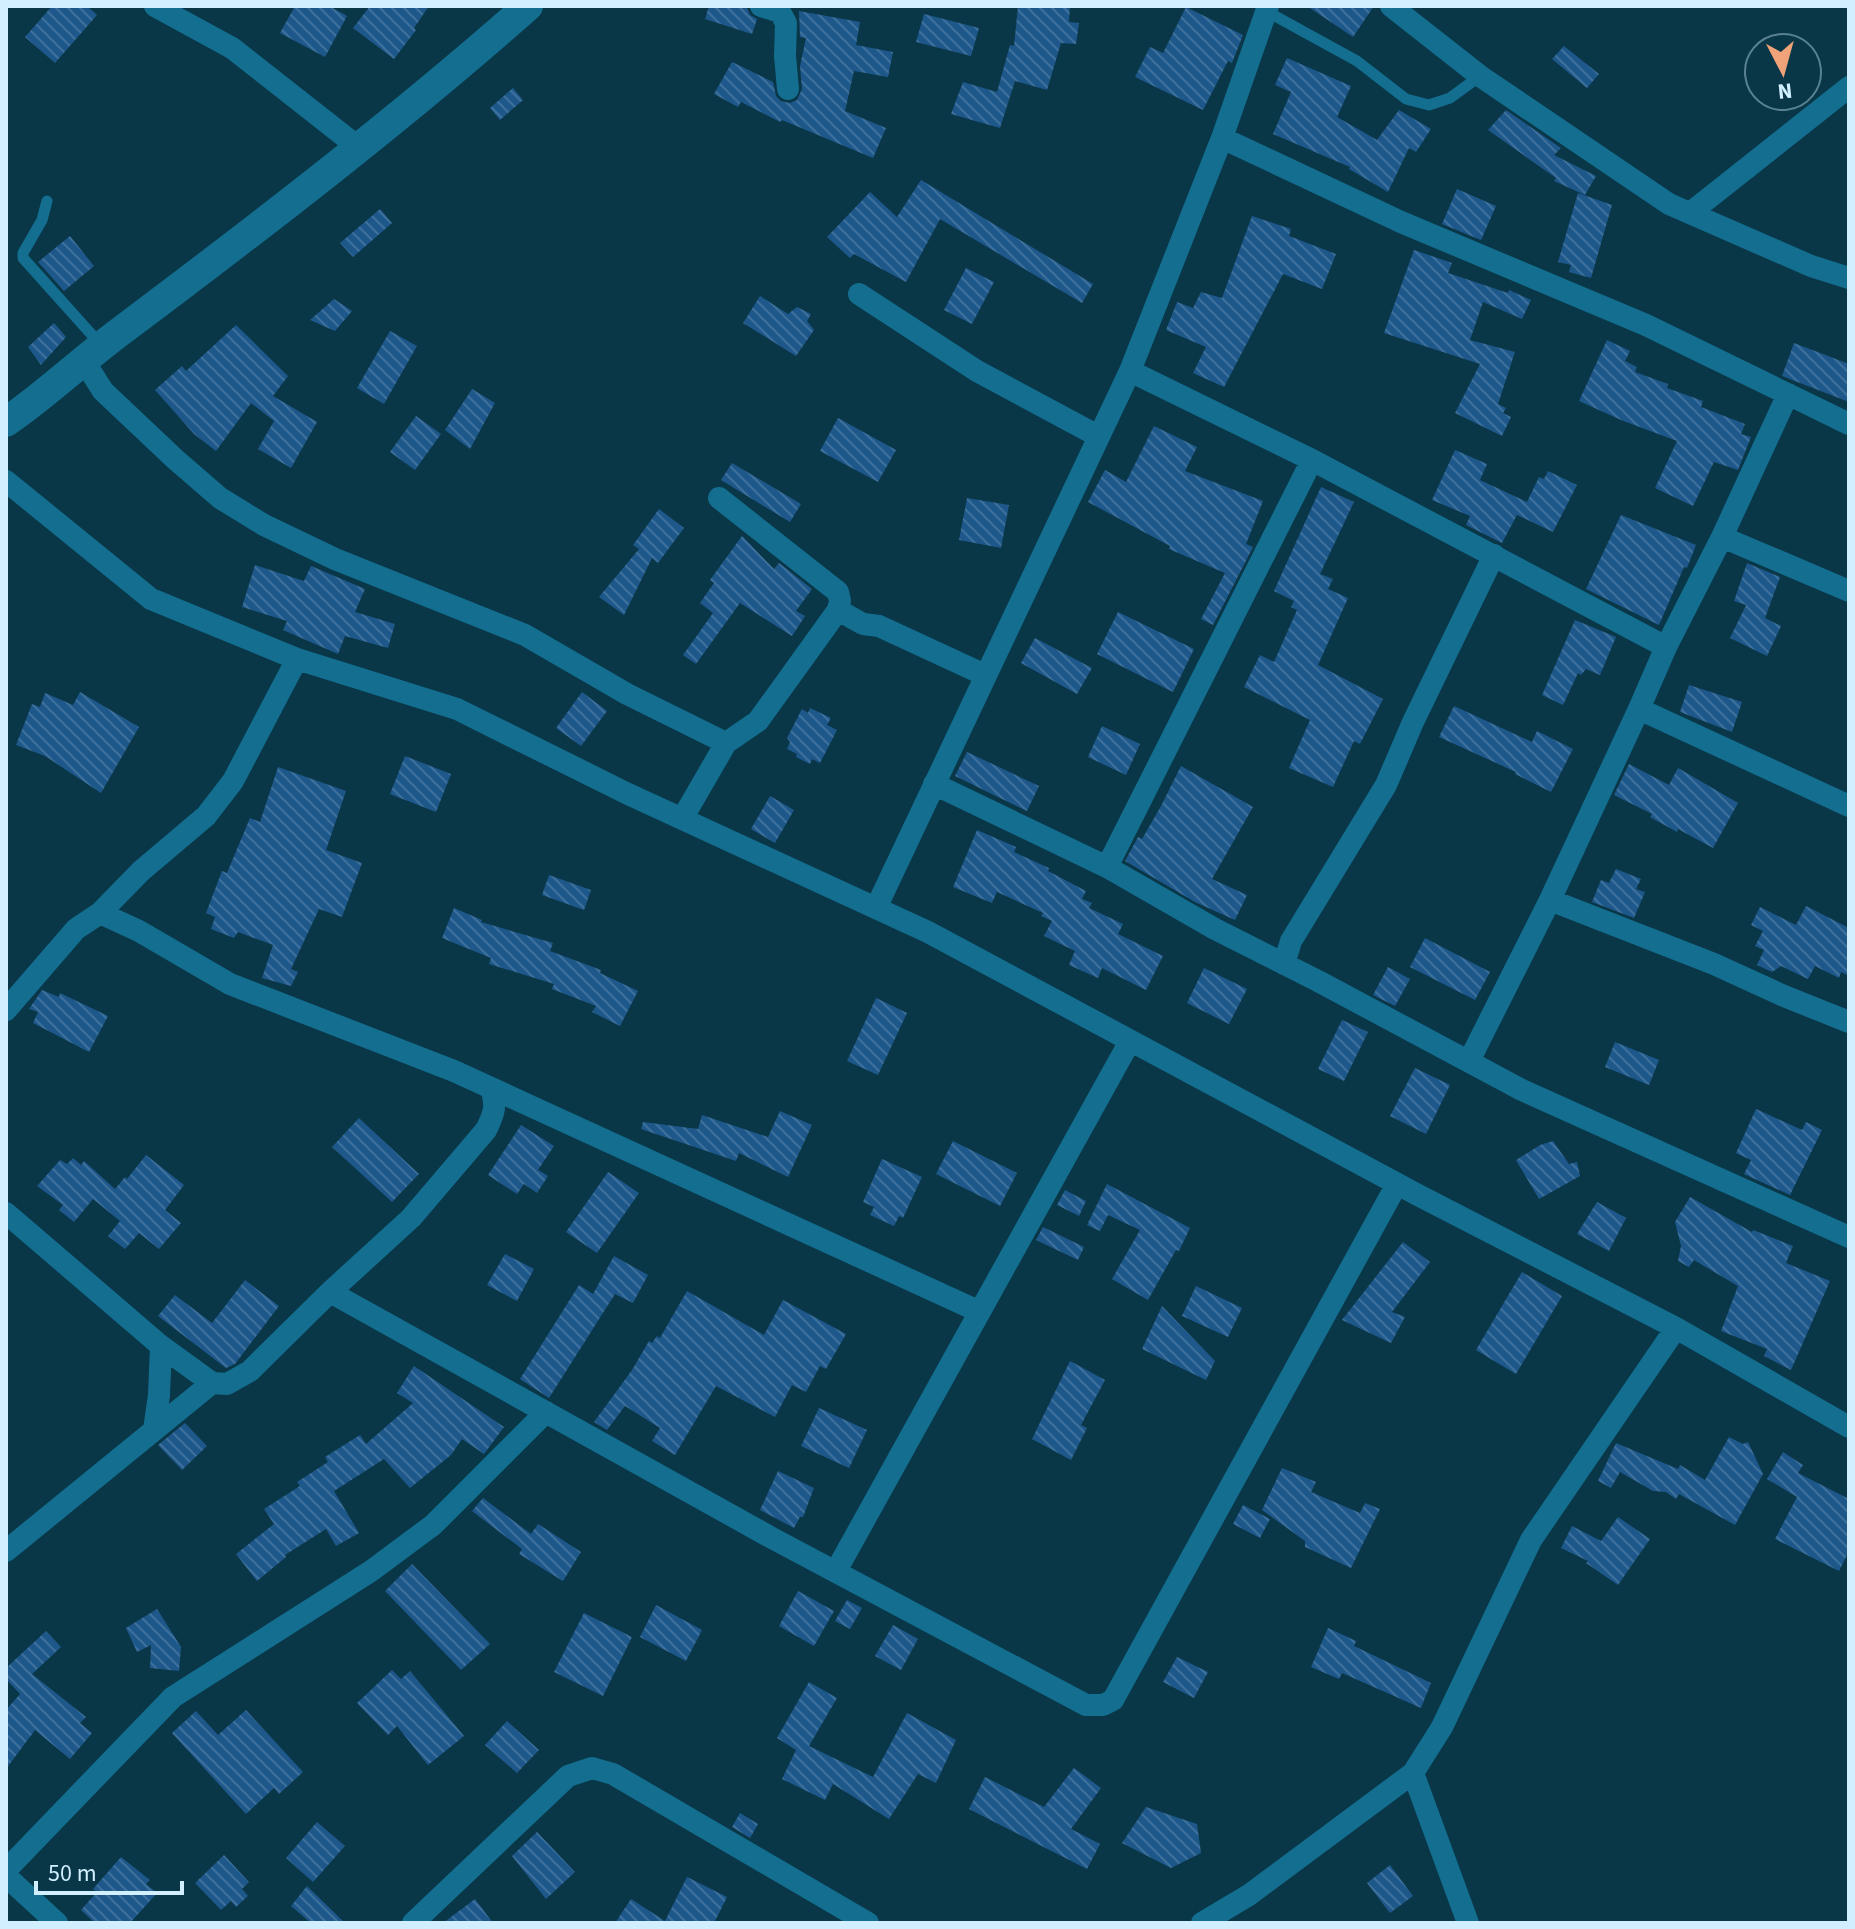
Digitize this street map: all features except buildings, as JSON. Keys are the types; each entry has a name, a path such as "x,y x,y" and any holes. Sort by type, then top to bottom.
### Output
{"street":[{"path":"155,6 232,48 358,147"},
{"path":"6,422 254,231 471,56 528,6"},
{"path":"761,6 780,12 786,23 788,89"},
{"path":"1391,6 1480,76 1669,204 1811,266 1849,278"},
{"path":"876,908 1130,371 1222,138 1267,8"},
{"path":"1690,213 1849,87"},
{"path":"1222,138 1401,222 1646,325 1849,424"},
{"path":"859,294 977,371 1098,436"},
{"path":"93,353 103,391 220,498 264,525 335,559 525,635 627,694 726,743"},
{"path":"1130,371 1312,460 1666,647"},
{"path":"1469,1061 1550,900 1666,647 1722,537 1788,394"},
{"path":"1107,867 1312,460"},
{"path":"6,481 151,599 297,659 457,709 682,819 928,932 1397,1184 1676,1328 1849,1427"},
{"path":"682,819 726,743 758,721 838,610 840,601 838,592 719,498"},
{"path":"1722,537 1849,591"},
{"path":"1284,964 1291,941 1386,785 1494,555"},
{"path":"838,610 863,624 879,626 985,675"},
{"path":"6,1010 76,929 100,913 141,871 206,816 233,781 297,659"},
{"path":"1639,709 1849,806"},
{"path":"934,784 1107,867 1215,929 1522,1090 1849,1237"},
{"path":"1550,900 1714,964 1849,1022"},
{"path":"100,913 139,931 230,984 454,1071 978,1311"},
{"path":"836,1571 1130,1041"},
{"path":"6,1213 161,1346 212,1383 227,1384 250,1371 411,1218 486,1130 495,1114 491,1088"},
{"path":"330,1292 1086,1705 1103,1705 1113,1700 1397,1184"},
{"path":"1202,1923 1249,1895 1413,1773 1442,1727 1531,1540 1676,1328"},
{"path":"154,1430 161,1346"},
{"path":"6,1551 212,1383"},
{"path":"57,1923 6,1873 173,1697 371,1571 433,1525 546,1412"},
{"path":"413,1923 568,1776 592,1768 613,1774 868,1923"},
{"path":"1413,1773 1468,1923"}],"lane":[{"path":"1267,8 1357,61 1406,99 1429,105 1450,98 1480,76"},
{"path":"47,201 42,220 23,258 93,353"}]}
